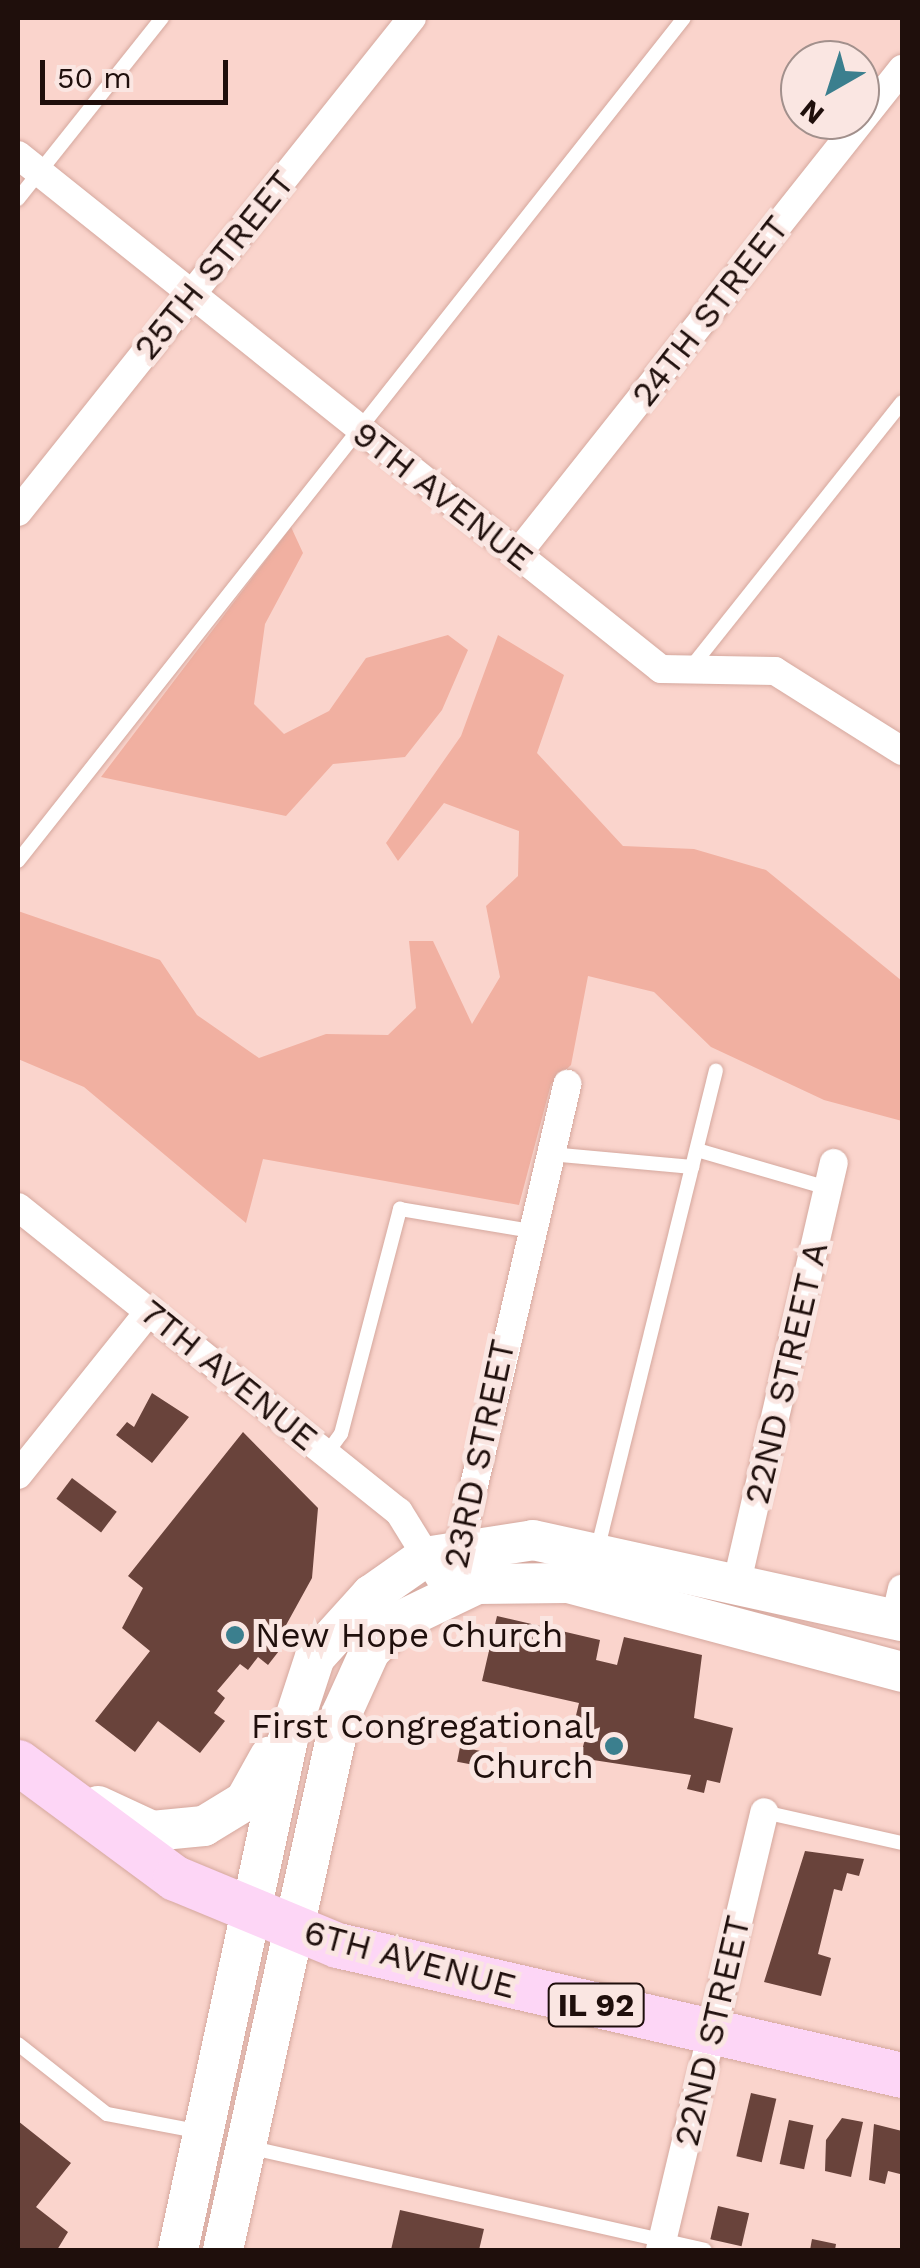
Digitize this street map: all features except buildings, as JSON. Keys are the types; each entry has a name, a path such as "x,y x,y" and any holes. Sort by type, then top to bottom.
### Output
{"main road":[{"path":"442,1552 534,1540 736,1582 900,1610"},
{"name":"23RD STREET","path":"223,2250 248,2147 271,1920 315,1657 372,1596 442,1552"},
{"path":"449,1593 523,1579 568,1583 902,1672"},
{"name":"23RD STREET","path":"178,2250 202,2132 357,1675 400,1621 449,1593"},
{"path":"18,1760 126,1822 152,1831 204,1826 245,1801 315,1657"},
{"name":"6TH AVENUE","path":"18,1760 137,1854 271,1920 902,2076"}],"street":[{"name":"25TH STREET","path":"18,512 412,18"},
{"name":"24TH STREET","path":"518,553 902,69"},
{"name":"9TH AVENUE","path":"28,164 638,653 686,675 775,671 902,751"},
{"name":"23RD STREET","path":"449,1593 442,1552 567,1084"},
{"name":"22ND STREET A","path":"736,1582 831,1176"},
{"name":"7TH AVENUE","path":"18,1207 327,1453 442,1552"},
{"path":"18,1475 150,1310"},
{"name":"22ND STREET","path":"661,2246 764,1812"}],"lane":[{"path":"18,199 28,164 162,18"},
{"path":"18,861 356,428 684,18"},
{"path":"686,675 902,402"},
{"path":"596,1552 716,1071"},
{"path":"696,1150 831,1176"},
{"path":"550,1154 692,1167"},
{"path":"327,1453 341,1434 400,1209 530,1231"},
{"path":"764,1812 902,1844"},
{"path":"18,2044 107,2114 202,2132"},
{"path":"248,2147 661,2246 704,2250"}],"shaded area":[{"path":"291,527 303,553 265,624 254,704 284,734 329,711 366,658 448,635 468,650 442,710 405,757 333,764 286,816 101,777"},
{"path":"498,635 564,675 537,753 623,846 694,849 766,870 902,981 902,1121 824,1100 711,1047 654,992 588,976 571,1065 551,1084 519,1205 263,1159 246,1223 84,1087 18,1059 18,911 160,960 197,1015 259,1058 326,1034 388,1035 416,1008 409,941 433,941 472,1024 500,977 486,906 518,876 519,831 444,803 398,861 386,843 461,736"}],"place":[{"name":"New Hope Church","path":"235,1635"},
{"name":"First Congregational Church","path":"614,1746"}]}
